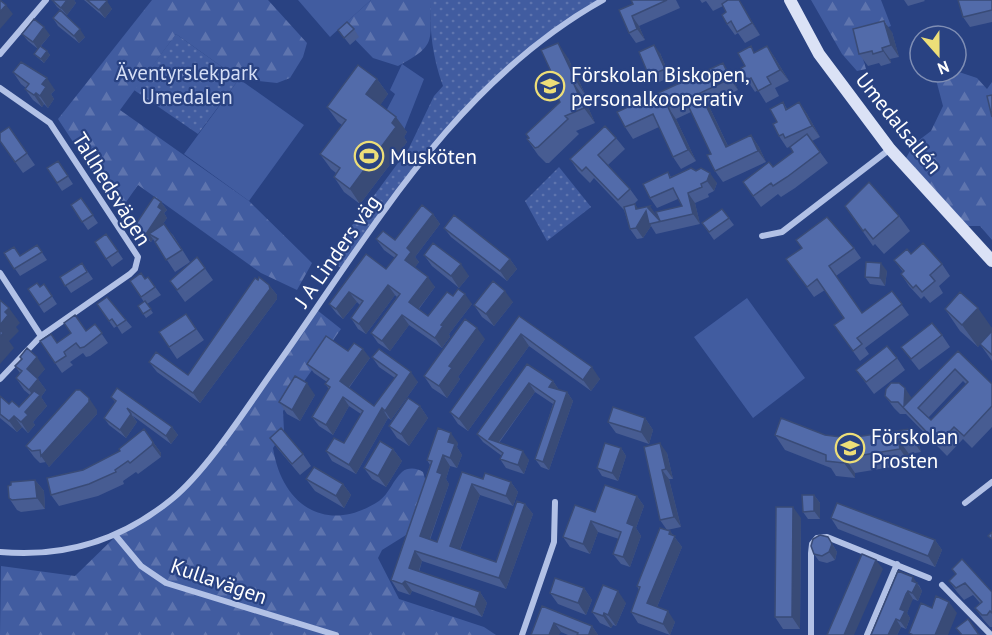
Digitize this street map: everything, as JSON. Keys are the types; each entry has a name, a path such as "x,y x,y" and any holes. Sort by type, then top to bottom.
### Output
{"street":[{"path":"0,54 46,0"},
{"name":"J A Linders väg","path":"116,536 143,521 174,498 204,465 318,307 342,269 461,112 542,38 603,0"},
{"name":"Umedalsallén","path":"790,0 819,54 890,149 992,261"},
{"name":"Tallhedsvägen","path":"0,88 50,123 138,257 135,269 130,274 41,336 0,379"},
{"path":"762,236 782,232 890,149"},
{"path":"0,273 41,336"},
{"path":"965,503 992,482"},
{"path":"522,635 554,542 555,502"},
{"path":"0,552 51,553 78,548 116,536"},
{"name":"Kullavägen","path":"116,536 141,566 166,583 336,635"},
{"path":"811,635 811,553 812,544 817,538 827,537 929,578"},
{"path":"867,635 897,564"},
{"path":"942,585 991,635"}],"green space":[{"path":"152,0 268,0 307,43 303,57 290,78 277,83 239,79 176,34 120,110 249,201 312,263 297,290 261,273 138,185 119,212 58,119"},
{"path":"298,0 371,0 330,37"},
{"path":"371,0 430,0 430,33 426,47 398,66 373,58 342,26"},
{"path":"430,0 603,0 542,38 461,112 342,269 328,258 409,148 434,96 443,86 432,43"},
{"path":"811,0 881,0 891,26 857,38 866,69 857,71 842,54"},
{"name":"Äventyrslekpark Umedalen","path":"176,34 239,79 198,134 134,90"},
{"path":"402,64 424,79 404,130 384,115 395,94 390,90"},
{"path":"968,75 977,78 987,89 992,82 992,240 980,226 967,226 906,158 914,144 931,131 943,106 937,84 968,84"},
{"path":"239,79 304,125 249,201 184,154"},
{"path":"559,167 591,207 547,241 525,201"},
{"path":"747,298 805,378 753,418 694,337"},
{"path":"317,310 341,329 283,411 284,431 273,448 286,486 310,509 325,514 342,515 360,511 379,501 404,470 412,469 423,472 426,482 406,535 382,550 378,558 399,599 484,627 496,635 0,635 1,566 75,576 116,536 162,507 204,465"}],"building":[{"path":"0,0 6,5 0,12"},
{"path":"52,0 67,0 61,8"},
{"path":"87,0 105,0 107,1 99,10"},
{"path":"631,0 667,0 632,16 637,29 629,33 619,10 633,4"},
{"path":"728,0 739,0 752,23 737,32 731,21 727,24 722,15 726,12 722,4"},
{"path":"958,0 992,0 992,10 963,17"},
{"path":"60,10 80,29 74,36 53,18"},
{"path":"34,19 44,27 33,42 22,34"},
{"path":"884,21 891,45 873,54 872,51 859,54 853,29"},
{"path":"347,22 354,29 344,38 338,30"},
{"path":"558,43 576,81 573,82 584,108 565,116 568,119 535,148 527,139 529,138 526,134 560,102 556,93 560,91 541,50"},
{"path":"654,45 665,69 649,76 639,52"},
{"path":"40,46 47,51 41,59 34,54"},
{"path":"751,46 754,53 767,46 780,70 767,77 771,84 758,91 751,78 747,80 741,68 745,66 738,53"},
{"path":"21,62 47,78 42,84 46,87 40,96 25,89 29,84 13,72"},
{"path":"723,63 730,79 700,93 726,147 751,135 758,151 715,171 707,155 711,154 685,99 668,107 688,150 673,157 653,114 625,127 617,112"},
{"name":"Musköten","path":"358,65 377,79 366,94 396,117 392,123 396,127 350,189 334,177 340,168 320,154 346,120 327,107"},
{"path":"992,95 992,117 987,96"},
{"path":"783,102 786,110 799,102 812,126 785,138 783,134 779,136 773,124 777,122 770,109"},
{"path":"605,126 616,138 598,155 630,189 618,200 586,167 582,171 570,159"},
{"path":"9,127 27,153 15,162 0,141 0,133"},
{"path":"807,134 820,152 787,177 773,186 771,183 753,196 743,182 769,162 773,167 793,152 790,147"},
{"path":"58,161 68,176 57,183 47,168"},
{"path":"691,168 696,171 701,168 710,173 707,181 701,184 702,187 688,193 693,214 649,224 646,211 636,228 630,229 624,207 635,204 636,209 650,206 648,208 660,221 656,212 682,206 673,188 650,198 643,184 668,172 670,178"},
{"path":"869,182 899,216 873,239 865,229 863,231 845,206"},
{"path":"154,197 161,202 158,207 162,210 146,234 134,227"},
{"path":"81,198 93,215 82,222 71,205"},
{"path":"422,205 433,214 407,248 411,252 405,260 428,277 409,302 428,316 447,292 453,296 458,289 465,294 441,325 443,326 435,338 402,315 382,341 371,333 400,294 388,285 359,324 351,318 363,301 349,292 336,309 329,304 366,254 386,269 397,255 376,239 383,231 395,240"},
{"path":"722,209 729,218 709,232 702,223"},
{"path":"454,215 510,259 500,271 444,228"},
{"path":"827,217 854,248 829,266 862,313 892,291 902,304 857,338 862,344 853,351 834,325 844,318 817,279 807,287 786,259 802,248 796,240"},
{"path":"164,224 182,250 166,260 155,242 158,239 149,234"},
{"path":"106,234 118,251 106,259 95,242"},
{"path":"433,243 461,264 451,276 424,255"},
{"path":"923,243 942,264 930,275 935,281 922,292 916,285 913,288 901,274 904,271 894,260 907,249 911,254"},
{"path":"37,245 42,252 14,269 4,253 14,247 20,256"},
{"path":"197,257 205,268 177,290 170,281"},
{"path":"866,262 881,263 880,278 865,277"},
{"path":"82,263 87,272 65,286 60,277"},
{"path":"141,273 145,279 148,277 155,287 141,297 130,281"},
{"path":"259,277 269,285 270,289 193,393 149,362 156,352 188,375 255,278 258,280"},
{"path":"493,281 505,291 486,314 474,305"},
{"path":"37,283 40,287 44,284 52,296 39,305 28,289"},
{"path":"960,292 978,308 962,325 945,309"},
{"path":"107,297 126,320 117,326 112,319 109,321 97,304"},
{"path":"0,300 9,308 5,312 8,315 0,325"},
{"path":"145,301 151,309 143,314 138,306"},
{"path":"186,314 196,329 169,347 159,332"},
{"path":"75,315 86,331 95,324 102,333 84,347 80,348 76,343 64,352 66,356 55,363 40,341 51,334 57,343 71,333 64,323"},
{"path":"519,316 592,367 583,380 521,334 459,419 450,412"},
{"path":"465,319 477,328 449,366 452,368 439,386 424,376"},
{"path":"932,323 942,335 911,359 901,347"},
{"path":"992,331 992,355 980,344"},
{"path":"326,336 348,351 354,343 363,349 340,381 374,406 397,375 372,357 379,349 411,372 385,411 382,408 349,465 326,451 334,438 344,443 363,411 343,397 326,425 312,417 330,387 325,384 329,379 307,364"},
{"path":"887,346 897,358 866,382 856,370"},
{"path":"27,348 37,357 27,369 38,379 29,390 16,378 22,371 15,366 22,359 20,357"},
{"path":"958,351 992,384 992,406 964,436 954,427 938,444 898,402 891,402 885,396 886,389 891,383 899,383 905,388 904,406","holes":["955,369 968,382 931,420 918,408"]},
{"path":"527,364 553,381 549,387 567,392 543,462 535,459 555,401 529,383 489,439 523,451 518,465 500,459 503,453 477,434"},
{"path":"295,376 307,383 292,410 279,402"},
{"path":"117,388 172,427 166,436 127,408 131,414 120,430 104,418 116,401 111,397"},
{"path":"76,390 80,390 89,398 89,402 41,456 40,450 32,451 26,446"},
{"path":"34,391 40,395 25,412 28,415 21,422 14,416 9,421 0,414 0,396 9,404 12,401 19,407"},
{"path":"408,398 420,406 401,434 389,426"},
{"path":"613,407 645,418 641,432 608,422"},
{"path":"781,418 825,435 849,438 909,429 910,437 898,439 900,449 845,458 844,463 826,461 826,455 775,435"},
{"path":"281,428 303,454 292,464 270,438"},
{"path":"438,428 451,433 448,442 455,444 450,458 443,455 437,472 442,474 420,536 437,542 462,472 483,479 485,473 511,482 506,496 472,484 450,546 496,562 517,501 525,504 499,578 415,551 409,568 480,592 475,607 405,581 402,584 391,580 432,461 427,460"},
{"path":"144,429 153,442 152,445 130,463 128,461 115,470 116,472 89,484 51,495 47,478 83,470 120,451 119,449"},
{"path":"380,441 393,449 378,476 364,468"},
{"path":"605,443 621,448 612,473 597,468"},
{"path":"660,443 666,469 662,470 674,517 660,520 644,447"},
{"path":"314,467 343,484 336,496 306,479"},
{"path":"35,480 37,498 12,500 9,498 8,486 11,482"},
{"path":"605,485 637,496 627,523 634,526 623,557 613,554 621,532 591,521 583,544 563,537 575,505 595,512"},
{"path":"802,495 814,495 814,511 803,512"},
{"path":"837,503 935,540 928,556 831,518"},
{"path":"776,507 793,507 792,617 775,617"},
{"path":"660,528 670,531 669,534 675,536 647,603 668,611 663,624 631,612 640,587 637,586"},
{"path":"820,535 828,537 832,544 829,552 822,556 814,554 811,546 813,539"},
{"path":"862,554 876,560 844,635 827,635"},
{"path":"962,559 992,592 992,613 990,611 987,615 982,615 975,608 982,602 965,583 956,588 949,581 956,574 952,569"},
{"path":"898,571 913,577 912,581 917,583 912,593 908,591 906,594 900,609 905,611 900,621 896,619 888,635 871,635"},
{"path":"555,578 584,588 578,603 550,593"},
{"path":"603,585 618,591 608,615 604,613 603,616 592,612"},
{"path":"936,596 949,602 935,635 909,633 921,603 932,608"},
{"path":"542,606 592,626 589,634 592,635 577,635 578,633 554,623 549,635 531,635"},
{"path":"968,619 979,635 962,635 956,628"}],"place":[{"name":"Förskolan Biskopen, personalkooperativ","path":"550,86"},
{"name":"Musköten","path":"369,156"},
{"name":"Förskolan Prosten","path":"850,448"}]}
